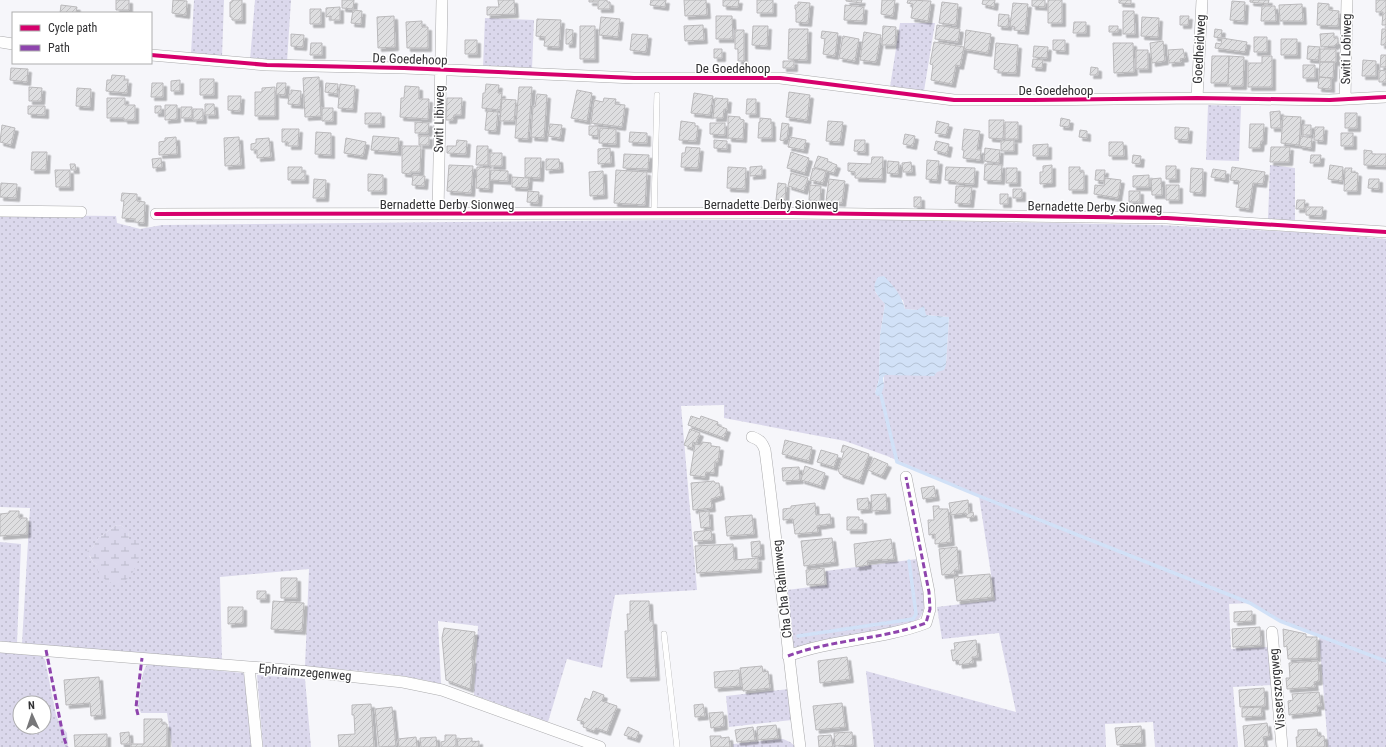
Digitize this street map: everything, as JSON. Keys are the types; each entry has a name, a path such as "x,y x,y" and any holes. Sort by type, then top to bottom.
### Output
{"street":[{"name":"Switi Libiweg","path":"438,214 442,0"},
{"name":"Goedheidweg","path":"1197,98 1202,0"},
{"name":"Switi Lobiweg","path":"1345,99 1347,0"},
{"path":"0,42 12,44"},
{"name":"De Goedehoop","path":"152,55 267,65 404,68 634,78 780,78 954,100 1197,98 1330,100 1386,97"},
{"path":"0,211 81,212"},
{"name":"Bernadette Derby Sionweg","path":"156,214 793,213 1167,218 1386,232"},
{"name":"Cha Cha Rahimweg","path":"752,438 760,440 763,443 765,450 776,528 788,656 800,747"},
{"path":"788,656 807,649 909,629 926,623 930,610 929,592 906,477"},
{"name":"Visserszorgweg","path":"1272,632 1282,747"},
{"name":"Ephraimzegenweg","path":"0,646 249,667 403,682 442,690 600,747"},
{"path":"249,667 257,747"}],"lane":[{"path":"654,214 657,95"},
{"path":"664,634 677,747"}],"green space":[{"path":"194,0 224,0 222,57 191,54"},
{"path":"255,0 291,0 287,62 250,60"},
{"path":"485,18 534,20 532,69 483,67"},
{"path":"900,23 935,23 924,91 890,87"},
{"path":"1208,105 1241,106 1239,161 1206,160"},
{"path":"1270,165 1295,168 1295,221 1268,219"},
{"path":"0,215 116,216 117,223 140,229 162,225 666,220 888,220 1160,225 1331,234 1386,239 1386,747 1328,747 1319,636 1280,621 1250,603 1229,604 1231,649 1271,647 1273,685 1233,687 1238,747 1155,747 1153,722 1105,724 1106,747 874,747 866,671 1016,712 999,633 942,639 937,607 995,600 979,496 887,456 845,441 724,418 724,405 681,406 697,590 615,595 602,668 567,659 548,722 474,695 478,626 438,621 441,684 390,674 305,667 309,569 220,577 222,661 22,643 30,508 0,507","holes":["875,292 903,300 905,309 917,310 926,315 949,317 946,365 937,372 884,375 884,382 875,393 879,379 880,335 885,304","118,525 122,526 128,532 129,541 97,565 93,562 87,552 93,547 99,537"]},
{"path":"118,525 122,526 128,531 129,540 134,537 141,546 139,558 132,574 124,582 118,584 115,581 109,583 98,573 97,565 93,562 90,556 84,554 93,547 99,537"},
{"path":"0,542 21,544 17,643 0,642"},
{"path":"917,559 924,586 925,601 921,616 911,625 792,649 787,590 827,585 826,571"},
{"path":"0,652 39,655 43,657 45,660 52,695 56,715 61,726 67,733 68,747 0,747"},
{"path":"148,664 243,673 245,676 254,747 172,747 167,713 141,713 138,706 142,677"},
{"path":"257,675 305,679 311,747 263,747"},
{"path":"789,689 792,720 729,727 726,696"},
{"path":"783,739 796,747 733,747 733,744"}],"water":[{"path":"884,276 897,291 902,299 905,309 917,310 924,306 926,315 949,317 946,365 944,370 937,372 934,376 885,375 883,378 884,386 881,395 877,396 875,393 879,379 880,335 885,304 877,294 875,285 878,277"}],"building":[{"path":"116,0 129,0 129,10 116,10"},
{"path":"173,0 187,1 186,15 172,13"},
{"path":"232,0 242,0 242,20 232,20 232,17 230,17 230,2 232,2"},
{"path":"342,0 354,0 353,9 342,8"},
{"path":"498,0 514,0 515,14 487,15 487,7 499,7"},
{"path":"589,0 607,0 607,2 610,2 610,9 598,9 598,2 589,2"},
{"path":"651,0 666,0 665,7 650,5"},
{"path":"684,0 706,0 707,15 685,16"},
{"path":"723,0 739,0 738,7 723,6"},
{"path":"757,0 773,0 773,13 757,13"},
{"path":"846,0 862,0 861,3"},
{"path":"882,0 895,0 893,16 881,14"},
{"path":"908,0 931,1 928,21 911,18 913,4 907,3"},
{"path":"983,0 995,0 994,7 982,4"},
{"path":"1032,0 1045,0 1045,7 1032,6"},
{"path":"1048,0 1062,0 1062,23 1048,23"},
{"path":"1119,0 1131,0 1131,4 1119,3"},
{"path":"1250,0 1269,0 1268,4 1250,2"},
{"path":"1376,0 1386,0 1386,25 1382,25 1383,12 1376,12"},
{"path":"1232,1 1245,2 1244,21 1230,20"},
{"path":"798,2 810,3 808,23 796,22 795,5 798,5"},
{"path":"942,2 958,4 956,25 939,23"},
{"path":"1013,3 1028,4 1025,31 1014,30 1015,27 1010,26"},
{"path":"1318,3 1329,4 1329,10 1339,11 1338,26 1317,25"},
{"path":"1302,4 1303,21 1280,21 1279,5"},
{"path":"61,5 77,7 76,12 60,12"},
{"path":"845,5 864,7 863,21 844,20"},
{"path":"1262,6 1275,6 1276,21 1261,21"},
{"path":"340,7 340,20 331,20 331,16 326,17 326,8"},
{"path":"310,9 321,9 321,24 310,24"},
{"path":"353,10 362,11 361,24 351,23"},
{"path":"1123,11 1134,11 1135,34 1123,34"},
{"path":"999,14 1009,15 1008,27 998,26"},
{"path":"394,16 395,47 378,48 377,17"},
{"path":"716,16 732,16 733,39 716,39"},
{"path":"1180,16 1189,16 1188,25 1180,25"},
{"path":"601,17 620,19 618,37 599,35"},
{"path":"1142,17 1159,18 1158,37 1141,36"},
{"path":"537,19 561,20 559,47 544,46 545,37 536,36"},
{"path":"422,21 422,27 428,27 428,48 407,48 406,22"},
{"path":"1074,22 1086,22 1086,33 1073,33"},
{"path":"703,25 704,40 685,41 684,26"},
{"path":"937,25 960,29 958,42 935,39"},
{"path":"580,26 595,26 595,59 580,59"},
{"path":"753,26 768,26 767,46 752,45"},
{"path":"883,26 896,27 895,45 882,45"},
{"path":"1109,26 1118,26 1118,32 1109,32"},
{"path":"566,29 573,30 572,44 566,44"},
{"path":"789,29 808,29 807,60 788,59"},
{"path":"1215,29 1222,30 1221,38 1214,37"},
{"path":"1382,29 1386,29 1386,45 1381,45"},
{"path":"735,30 744,30 744,61 738,61 738,49 735,49"},
{"path":"966,30 991,34 988,53 964,49"},
{"path":"822,31 838,33 835,56 823,54 825,39 821,38"},
{"path":"864,32 881,35 876,62 860,60"},
{"path":"1334,33 1334,38 1338,38 1338,44 1335,46 1321,47 1320,34"},
{"path":"291,34 304,35 303,47 291,46"},
{"path":"632,34 648,35 646,52 630,50"},
{"path":"843,36 859,39 855,61 839,58"},
{"path":"1254,37 1267,37 1267,52 1254,52"},
{"path":"1222,38 1247,42 1245,52 1215,48 1216,43 1221,44"},
{"path":"1281,39 1297,39 1297,55 1281,55"},
{"path":"465,40 477,40 477,54 465,54"},
{"path":"1053,40 1065,40 1065,51 1053,50"},
{"path":"1163,41 1165,61 1152,63 1150,43"},
{"path":"934,42 964,47 960,66 956,65 952,84 931,80 933,65 930,64"},
{"path":"311,43 322,43 322,55 310,55"},
{"path":"996,43 1018,45 1016,73 998,72 999,70 994,69"},
{"path":"1113,43 1133,43 1134,72 1114,73"},
{"path":"1034,46 1048,47 1047,58 1033,57"},
{"path":"1308,46 1320,47 1318,60 1307,59"},
{"path":"714,49 722,49 722,58 714,58"},
{"path":"1183,49 1185,58 1180,59 1181,62 1169,63 1168,50"},
{"path":"1320,49 1336,49 1336,62 1320,62"},
{"path":"1136,50 1148,50 1148,69 1136,69"},
{"path":"1381,55 1386,55 1386,67 1380,67"},
{"path":"1212,56 1229,56 1228,83 1211,83"},
{"path":"1229,56 1244,57 1243,86 1228,86"},
{"path":"1262,56 1272,56 1272,87 1248,87 1248,63 1262,63"},
{"path":"1033,59 1043,60 1042,68 1032,67"},
{"path":"1363,60 1376,61 1376,76 1362,76"},
{"path":"783,61 794,61 794,68 783,68"},
{"path":"1320,62 1334,62 1333,78 1319,77"},
{"path":"1303,65 1315,65 1315,78 1303,78"},
{"path":"1091,67 1098,68 1098,75 1090,75"},
{"path":"11,68 28,69 27,82 10,80"},
{"path":"1379,70 1386,71 1386,82 1379,82"},
{"path":"112,75 125,76 124,80 128,80 127,93 106,91 107,80 111,80"},
{"path":"319,77 321,116 305,117 303,78"},
{"path":"1319,77 1331,78 1331,89 1318,88"},
{"path":"200,79 214,79 214,95 200,95"},
{"path":"180,80 180,91 171,91 171,81"},
{"path":"152,83 163,83 163,97 151,97"},
{"path":"277,83 286,83 285,95 276,94"},
{"path":"326,83 338,84 337,94 325,92"},
{"path":"340,84 355,86 353,109 338,108"},
{"path":"486,84 499,85 498,93 502,93 500,110 482,108 483,93 485,93"},
{"path":"405,86 419,87 419,99 429,99 428,119 400,117 401,98 404,98"},
{"path":"29,87 42,88 41,101 29,101"},
{"path":"275,87 275,116 255,116 255,92 262,92 262,88"},
{"path":"519,87 532,87 528,139 515,138"},
{"path":"77,88 91,89 90,107 76,106"},
{"path":"291,90 301,91 300,105 288,104"},
{"path":"577,90 592,93 587,121 571,118"},
{"path":"789,92 810,95 807,120 786,117"},
{"path":"694,93 713,96 710,115 691,113"},
{"path":"537,94 547,95 544,138 531,137 533,106 535,107"},
{"path":"228,96 241,96 240,111 228,110"},
{"path":"107,98 125,98 125,105 135,105 135,120 124,120 124,118 107,118"},
{"path":"447,98 462,98 461,115 454,115 453,120 446,120"},
{"path":"604,98 616,99 615,104 625,105 622,127 591,123 594,100 603,102"},
{"path":"715,98 728,99 727,110 724,109 723,118 713,118"},
{"path":"502,99 516,100 514,121 500,121"},
{"path":"747,99 756,99 756,114 746,114"},
{"path":"205,104 214,104 215,115 205,115"},
{"path":"165,105 177,105 177,119 165,120"},
{"path":"28,106 45,106 45,115 28,114"},
{"path":"155,106 161,106 161,113 155,113"},
{"path":"181,107 192,107 192,118 181,118"},
{"path":"322,108 333,108 333,121 322,121"},
{"path":"193,109 203,109 203,120 193,120"},
{"path":"487,111 498,112 496,131 485,130"},
{"path":"1280,111 1281,128 1271,128 1270,112"},
{"path":"365,113 381,113 381,124 365,124"},
{"path":"1345,113 1357,113 1357,128 1345,128"},
{"path":"728,116 740,117 740,119 744,120 743,139 728,138"},
{"path":"1283,116 1301,117 1299,145 1281,143"},
{"path":"760,118 771,119 772,138 758,138"},
{"path":"1061,118 1070,120 1069,127 1060,126"},
{"path":"989,120 1004,120 1003,139 989,138"},
{"path":"681,121 695,123 695,126 698,126 696,141 679,140"},
{"path":"828,121 843,122 840,142 826,141"},
{"path":"937,121 949,124 946,135 935,133"},
{"path":"415,122 429,123 428,133 415,133"},
{"path":"1005,122 1018,122 1018,139 1005,139"},
{"path":"710,123 725,123 725,135 710,134"},
{"path":"782,123 789,124 787,139 784,139 784,141 780,140"},
{"path":"550,124 562,125 560,138 548,136"},
{"path":"1250,124 1264,124 1263,141 1261,141 1260,148 1249,148"},
{"path":"2,125 15,128 11,145 0,142"},
{"path":"1303,125 1311,125 1311,135 1303,135"},
{"path":"589,126 598,126 598,136 589,135"},
{"path":"1175,127 1189,128 1188,140 1175,139"},
{"path":"1315,127 1324,127 1323,141 1314,140"},
{"path":"600,128 616,129 616,144 599,143"},
{"path":"282,129 299,129 298,146 288,146 288,142 282,142"},
{"path":"964,129 980,131 977,150 981,150 980,160 963,158 964,150 962,150"},
{"path":"1080,130 1087,131 1087,138 1079,137"},
{"path":"316,132 331,133 331,155 315,154"},
{"path":"630,132 647,133 647,143 629,142"},
{"path":"1341,133 1353,133 1353,146 1341,146"},
{"path":"905,134 915,136 913,146 903,144"},
{"path":"373,136 399,138 398,152 371,150"},
{"path":"419,136 429,136 429,145 419,145"},
{"path":"1301,136 1312,138 1311,148 1299,146"},
{"path":"176,137 177,154 159,155 159,142 165,141 165,138"},
{"path":"239,137 241,165 225,166 224,138"},
{"path":"790,137 806,140 804,150 788,147"},
{"path":"269,138 271,157 257,158 257,150 251,150 251,144 256,143 256,139"},
{"path":"346,138 366,142 363,156 344,153"},
{"path":"457,140 467,141 466,154 447,153 447,146 456,146"},
{"path":"714,140 727,141 727,149 714,148"},
{"path":"855,140 865,140 865,152 854,151"},
{"path":"1014,140 1014,151 1001,151 1001,141"},
{"path":"936,141 949,144 947,154 934,150"},
{"path":"1109,142 1123,142 1124,156 1109,156"},
{"path":"1048,144 1048,156 1033,156 1033,145"},
{"path":"402,146 421,146 420,172 411,172 411,174 402,173"},
{"path":"477,146 488,146 488,165 476,165"},
{"path":"686,147 700,148 698,168 681,167 682,153 685,153"},
{"path":"1271,147 1290,147 1289,162 1270,162"},
{"path":"610,148 611,163 598,164 598,149"},
{"path":"985,148 1000,150 999,163 984,161"},
{"path":"1364,150 1372,151 1372,154 1386,154 1386,166 1364,165"},
{"path":"32,152 47,152 46,170 31,170"},
{"path":"791,152 809,158 805,173 787,168"},
{"path":"490,153 502,153 502,166 490,166"},
{"path":"624,154 649,155 648,169 623,168"},
{"path":"1133,155 1141,156 1140,164 1132,163"},
{"path":"1311,155 1321,155 1320,163 1310,163"},
{"path":"818,156 828,159 827,161 837,165 834,173 814,167"},
{"path":"872,157 883,157 882,179 855,178 855,172 848,171 848,163 871,164"},
{"path":"161,158 162,167 153,168 152,159"},
{"path":"525,158 541,158 540,178 525,177"},
{"path":"546,159 559,159 560,169 546,170"},
{"path":"927,160 939,161 937,180 926,179"},
{"path":"888,161 899,162 898,174 887,173"},
{"path":"911,162 912,172 903,172 902,163"},
{"path":"70,164 75,164 76,170 71,170"},
{"path":"985,164 1002,165 1001,181 984,180"},
{"path":"449,165 473,166 471,193 447,191"},
{"path":"1052,165 1052,183 1040,184 1040,172 1043,172 1043,166"},
{"path":"1330,165 1343,167 1342,181 1328,179"},
{"path":"762,166 762,175 750,176 750,167"},
{"path":"1166,166 1176,166 1176,179 1166,179"},
{"path":"288,167 302,167 302,172 305,172 305,180 288,180"},
{"path":"477,167 490,168 489,189 476,188"},
{"path":"728,167 746,168 745,189 727,188"},
{"path":"946,167 975,168 974,184 956,183 956,181 945,180"},
{"path":"1069,167 1080,167 1080,172 1084,172 1084,190 1069,190"},
{"path":"1232,167 1265,172 1263,184 1253,183 1249,209 1236,207 1239,181 1230,180"},
{"path":"813,168 826,171 823,183 810,180"},
{"path":"1006,168 1017,168 1017,183 1006,183"},
{"path":"1191,168 1203,169 1202,193 1190,192"},
{"path":"1345,168 1352,168 1351,172 1358,173 1357,191 1344,191"},
{"path":"1213,169 1226,171 1225,179 1211,177"},
{"path":"55,170 70,170 70,187 56,187"},
{"path":"491,170 508,171 508,181 490,180"},
{"path":"616,170 647,172 645,205 614,203"},
{"path":"1096,170 1105,170 1104,181 1095,180"},
{"path":"603,171 604,195 590,196 589,172"},
{"path":"791,173 808,178 804,191 788,186"},
{"path":"368,174 383,175 383,191 368,191"},
{"path":"413,175 425,176 424,186 412,185"},
{"path":"1149,175 1149,187 1133,187 1133,176"},
{"path":"512,177 529,178 528,188 512,187"},
{"path":"1105,178 1121,180 1118,198 1094,194 1095,185 1104,186"},
{"path":"1161,178 1162,195 1152,195 1151,179"},
{"path":"314,179 326,180 325,198 313,198"},
{"path":"829,179 845,181 842,203 826,201"},
{"path":"1369,179 1379,179 1379,189 1368,188"},
{"path":"1,183 17,184 16,198 0,197"},
{"path":"778,183 786,184 785,201 776,200"},
{"path":"810,185 821,186 820,201 809,200"},
{"path":"1166,185 1179,185 1179,200 1166,200"},
{"path":"956,186 972,187 970,204 955,203"},
{"path":"1013,189 1022,189 1022,198 1013,198"},
{"path":"528,191 539,192 538,203 527,202"},
{"path":"1129,191 1140,191 1140,202 1129,202"},
{"path":"122,193 137,194 137,201 145,202 144,223 135,222 135,219 122,218 124,201 121,201"},
{"path":"1000,194 1008,194 1008,204 1000,204"},
{"path":"914,197 921,197 921,207 914,207"},
{"path":"1297,200 1305,200 1304,209 1296,209"},
{"path":"1306,207 1323,207 1322,216 1306,215"},
{"path":"691,416 700,419 701,416 718,422 717,425 727,429 724,438 688,425"},
{"path":"690,429 700,433 696,443 693,442 692,448 684,445"},
{"path":"785,440 812,447 809,461 782,454"},
{"path":"702,442 711,443 711,446 720,447 718,462 715,462 714,473 706,472 705,477 690,475 695,444 701,445"},
{"path":"843,445 869,454 860,481 840,474 838,470 844,452 841,452"},
{"path":"821,450 838,455 834,467 817,462"},
{"path":"874,458 888,464 882,476 868,470"},
{"path":"805,466 825,473 821,486 801,480"},
{"path":"799,467 800,480 783,481 782,468"},
{"path":"714,481 715,483 719,483 721,496 711,499 712,508 693,510 691,483"},
{"path":"934,486 936,497 923,499 921,488"},
{"path":"886,494 887,510 872,511 871,495"},
{"path":"868,498 869,509 858,510 857,499"},
{"path":"968,500 969,513 973,512 974,517 967,518 966,513 951,515 949,503"},
{"path":"815,503 816,515 830,514 831,524 817,526 818,532 795,534 793,519 783,520 783,509 791,508 791,506"},
{"path":"933,506 939,506 939,509 948,509 951,542 935,544 935,534 929,535 928,520 934,520"},
{"path":"9,511 19,511 19,518 27,518 27,534 0,536 0,514 9,513"},
{"path":"709,511 710,527 701,528 699,512"},
{"path":"752,515 754,534 727,536 725,517"},
{"path":"847,517 859,517 859,520 863,520 863,530 847,530"},
{"path":"711,530 712,540 695,541 694,532"},
{"path":"832,538 835,562 804,566 801,541"},
{"path":"891,539 894,559 867,561 868,565 856,567 854,544"},
{"path":"760,541 761,556 752,557 751,542"},
{"path":"733,544 734,560 758,558 758,569 697,573 695,546"},
{"path":"957,547 959,570 954,570 955,574 942,575 939,549"},
{"path":"824,568 825,584 807,585 806,570"},
{"path":"990,574 992,597 957,601 954,577"},
{"path":"281,578 297,578 297,598 281,598"},
{"path":"257,591 266,591 266,599 257,599"},
{"path":"273,601 304,603 302,631 271,629"},
{"path":"630,601 649,601 650,621 653,621 656,677 627,678 625,631 628,631 627,614 630,614"},
{"path":"228,607 243,607 243,623 228,624"},
{"path":"1252,611 1252,621 1234,622 1234,612"},
{"path":"1260,627 1261,645 1233,647 1232,629"},
{"path":"444,628 475,632 471,660 473,660 470,689 446,680 442,638"},
{"path":"1283,629 1306,634 1306,637 1317,637 1317,658 1288,659 1287,646 1284,647"},
{"path":"976,640 978,657 972,657 973,663 959,665 958,660 953,661 951,650 955,650 954,643"},
{"path":"847,657 850,679 820,683 818,661"},
{"path":"1318,661 1319,681 1314,682 1315,687 1287,689 1286,678 1290,678 1289,663"},
{"path":"762,666 763,672 768,671 770,688 743,691 740,668"},
{"path":"739,670 740,686 715,688 714,672"},
{"path":"99,677 102,715 91,716 90,703 66,705 64,680"},
{"path":"1264,688 1265,706 1240,707 1239,690"},
{"path":"593,691 604,695 602,701 617,706 607,732 596,728 594,731 583,727 584,722 577,720 585,698 590,700"},
{"path":"1319,692 1321,706 1317,706 1318,712 1289,715 1288,701 1293,700 1292,694"},
{"path":"842,703 845,727 816,730 813,706"},
{"path":"371,704 374,747 339,747 338,735 355,734 352,705"},
{"path":"703,704 705,716 695,717 694,705"},
{"path":"392,707 396,746 379,747 375,709"},
{"path":"1261,707 1262,716 1242,717 1242,708"},
{"path":"723,712 724,726 711,728 709,713"},
{"path":"144,719 162,719 162,724 167,724 167,747 131,747 131,744 144,744"},
{"path":"1267,723 1269,736 1263,737 1265,747 1245,747 1243,726"},
{"path":"776,725 778,738 758,740 757,727"},
{"path":"1141,726 1142,743 1117,745 1115,728"},
{"path":"628,727 639,732 636,739 624,735"},
{"path":"753,727 755,740 737,742 735,730"},
{"path":"1317,729 1318,736 1324,736 1325,747 1297,747 1296,737 1298,737 1298,730"},
{"path":"129,732 130,744 121,744 120,733"},
{"path":"852,732 853,745 835,746 834,733"},
{"path":"107,734 107,747 75,747 74,735"},
{"path":"445,735 456,735 456,747 441,747 441,742 445,741"},
{"path":"831,735 833,747 819,747 818,736"},
{"path":"710,736 721,736 721,738 729,737 730,747 711,747"},
{"path":"416,737 417,747 399,747 398,739"},
{"path":"436,737 437,747 421,747 420,738"},
{"path":"472,738 472,742 479,741 479,747 458,747 457,739"}],"waterway":[{"path":"881,395 897,462 1250,603 1280,621 1386,661"},
{"path":"798,636 913,619 916,614 909,561"}],"marked path":[{"path":"788,656 805,650 892,633 926,623 930,609 929,592 906,477"},
{"path":"46,650 63,735 67,747"},
{"path":"138,715 136,707 142,658"}],"cycle path":[{"path":"152,55 267,65 404,68 634,78 780,78 954,100 1197,98 1330,100 1386,97"},
{"path":"156,214 793,213 1167,218 1386,232"}]}
